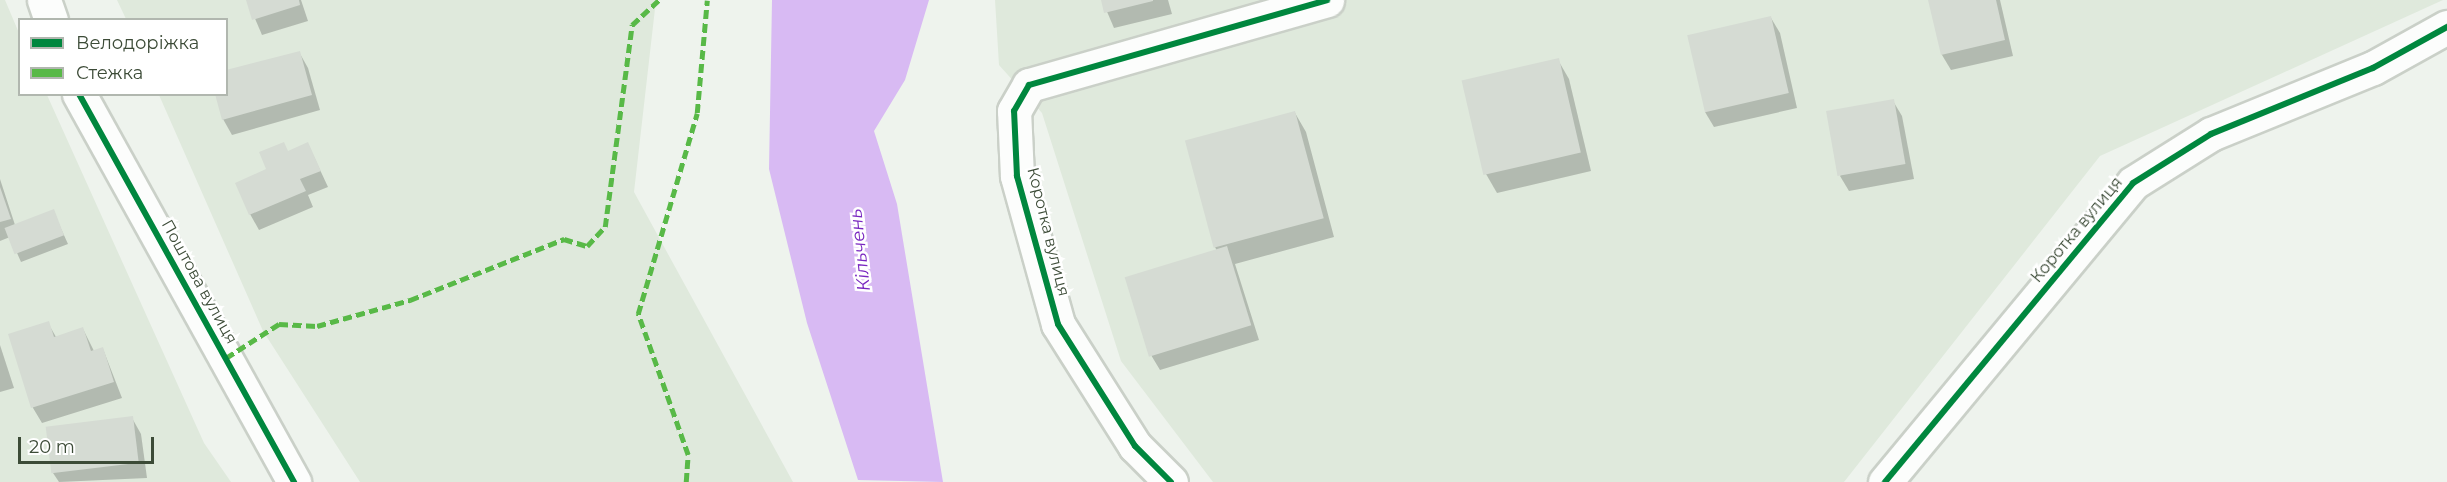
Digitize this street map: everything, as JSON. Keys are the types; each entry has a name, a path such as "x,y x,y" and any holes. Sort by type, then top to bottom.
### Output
{"street":[{"path":"44,0 50,18"},
{"name":"Коротка вулиця","path":"1171,482 1135,446 1058,324 1017,176 1014,111 1029,85 1327,0"},
{"name":"Коротка вулиця","path":"1886,482 2133,183 2211,134 2373,68 2447,27"},
{"name":"Поштова вулиця","path":"81,96 294,482"}],"shaded area":[{"path":"0,0 5,0 18,31 18,96 47,96 204,443 231,482 0,482"},
{"path":"117,0 656,0 634,192 793,482 360,482 263,331 159,96 228,96 228,18 126,18"},
{"path":"995,0 2443,0 2100,156 1844,482 1213,482 1121,361 1042,113 999,65"}],"water":[{"name":"Кільчень","path":"772,0 929,0 905,80 874,131 897,204 943,482 858,480 807,323 769,169"}],"building":[{"path":"246,0 299,0 300,5 252,20"},
{"path":"1101,0 1153,0 1153,1 1104,13"},
{"path":"1928,0 1996,0 2005,40 1941,55"},
{"path":"1771,16 1789,93 1705,112 1687,35"},
{"path":"300,51 312,95 222,120 216,96 228,96 228,69"},
{"path":"1559,58 1581,153 1483,175 1462,80"},
{"path":"1894,99 1905,164 1838,176 1826,111"},
{"path":"1295,111 1324,218 1214,248 1185,141"},
{"path":"284,142 288,151 308,142 321,171 300,179 306,191 249,215 235,183 266,169 259,152"},
{"path":"0,187 11,219 0,222"},
{"path":"54,209 64,235 15,254 5,228"},
{"path":"1227,246 1251,325 1149,357 1125,277"},
{"path":"49,321 54,337 83,327 91,351 103,347 114,382 31,408 8,334"},
{"path":"133,416 139,463 51,473 46,427"}],"marked path":[{"path":"226,358 279,324 317,326 410,300 564,239 587,246 605,227 632,25 659,0"},
{"path":"686,482 688,455 638,314 697,113 707,0"}],"cycle path":[{"path":"1171,482 1135,446 1058,324 1017,176 1014,111 1029,85 1327,0"},
{"path":"1885,482 2133,183 2211,134 2373,68 2447,27"},
{"path":"80,96 294,482"}]}
